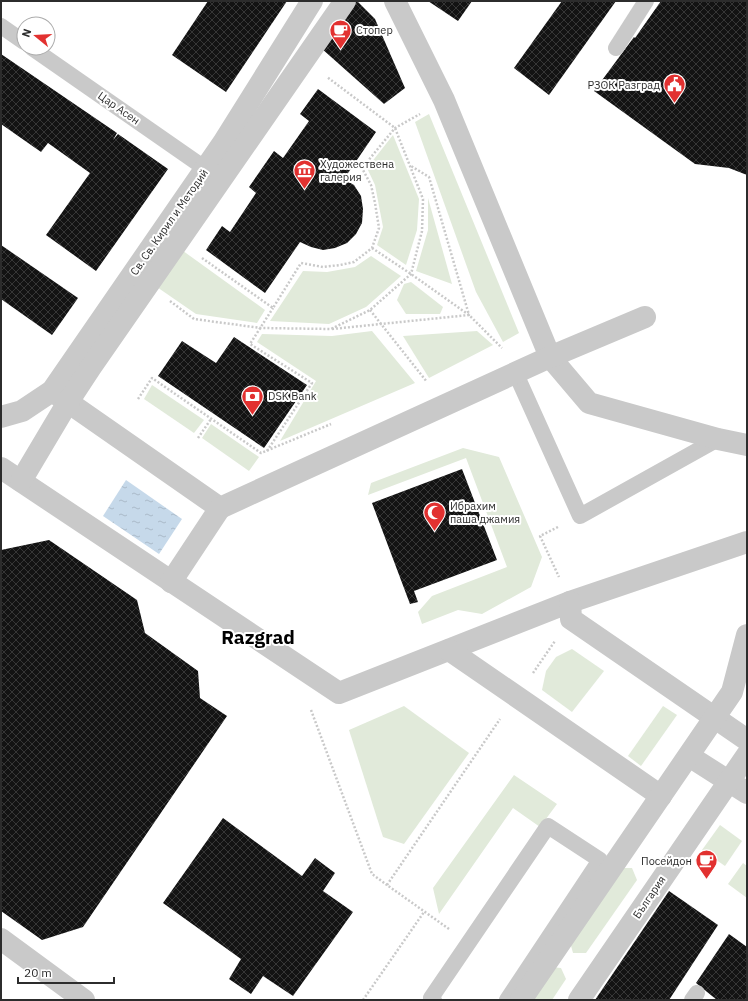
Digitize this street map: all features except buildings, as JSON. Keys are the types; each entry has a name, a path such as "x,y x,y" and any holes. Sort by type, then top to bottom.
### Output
{"street":[{"name":"Св. Св. Кирил и Методий","path":"2,417 60,396 223,144 312,1"},
{"path":"21,481 60,396 147,286 345,1"},
{"path":"381,1 401,42"},
{"path":"395,1 444,100 550,357 589,403 718,439 747,445"},
{"path":"171,582 220,508 516,374 550,357 646,317"},
{"path":"60,396 220,508"},
{"path":"1,468 339,693 449,650 570,611 747,542"},
{"path":"570,611 747,740"},
{"path":"522,1000 732,692 747,635"},
{"path":"449,650 661,796"},
{"name":"България","path":"579,1000 747,755"},
{"path":"689,756 747,793"},
{"path":"1,939 84,1000"}],"lane":[{"path":"616,48 646,1"},
{"path":"1,26 16,36"},
{"name":"Цар Асен","path":"44,56 206,169"},
{"path":"516,374 580,516 718,439"},
{"path":"434,1000 431,998 548,826 600,860 507,1000"}],"path":[{"path":"304,61 395,128 423,199 422,230 411,274 370,310 331,329"},
{"path":"263,457 312,383 250,344 301,263 323,267 340,265 354,262 372,248 378,228 378,222 371,185 362,168 395,128 444,100"},
{"path":"410,166 429,177 469,315"},
{"path":"178,241 273,308"},
{"path":"372,248 469,315 502,348"},
{"path":"147,286 194,318 261,328 331,329 469,315"},
{"path":"370,310 428,383 420,386"},
{"path":"495,351 508,345"},
{"path":"138,399 152,378 262,453 333,423"},
{"path":"198,438 211,419"},
{"path":"386,885 517,696 570,611 540,536 580,516"},
{"path":"309,704 372,874 468,943"},
{"path":"363,1000 424,912"}],"green space":[{"path":"429,114 519,333 503,342 476,292 415,122"},
{"path":"393,135 419,199 417,230 406,265 377,245 383,227 375,185 367,168"},
{"path":"428,198 452,284 416,271 428,230"},
{"path":"179,248 265,310 257,323 196,314 154,285"},
{"path":"371,256 401,276 366,307 329,324 270,321 303,271 327,272 355,267"},
{"path":"411,282 443,307 440,314 406,314 397,300 404,284"},
{"path":"372,331 415,383 280,441 316,381 257,342 262,334 332,336"},
{"path":"477,331 493,345 429,378 403,336"},
{"path":"152,385 204,420 194,433 144,399"},
{"path":"211,424 259,457 249,471 202,438"},
{"path":"463,448 499,457 542,557 531,587 482,614 458,610 422,624 418,612 432,596 507,567 466,458 368,495 371,483"},
{"path":"572,649 604,671 572,712 542,690 546,671 556,657"},
{"path":"404,706 469,753 404,844 383,837 349,730"},
{"path":"663,706 677,715 641,766 628,756"},
{"path":"514,775 557,804 540,827 513,808 439,914 433,888"},
{"path":"720,825 742,841 725,866 702,850"},
{"path":"743,863 747,866 747,898 728,884"},
{"path":"620,868 632,868 637,880 586,953 573,953 570,942"},
{"path":"551,967 561,968 566,979 552,1000 528,1000"}],"water":[{"path":"126,480 182,519 159,554 103,516"}],"place":[{"name":"Стопер","path":"341,50"},
{"name":"РЗОК Разград","path":"675,104"},
{"name":"Художествена галерия","path":"305,190"},
{"name":"DSK Bank","path":"252,416"},
{"name":"Ибрахим паша джамия","path":"434,532"},
{"name":"Посейдон","path":"707,880"}],"district":[{"name":"Razgrad","path":"258,637"}]}
